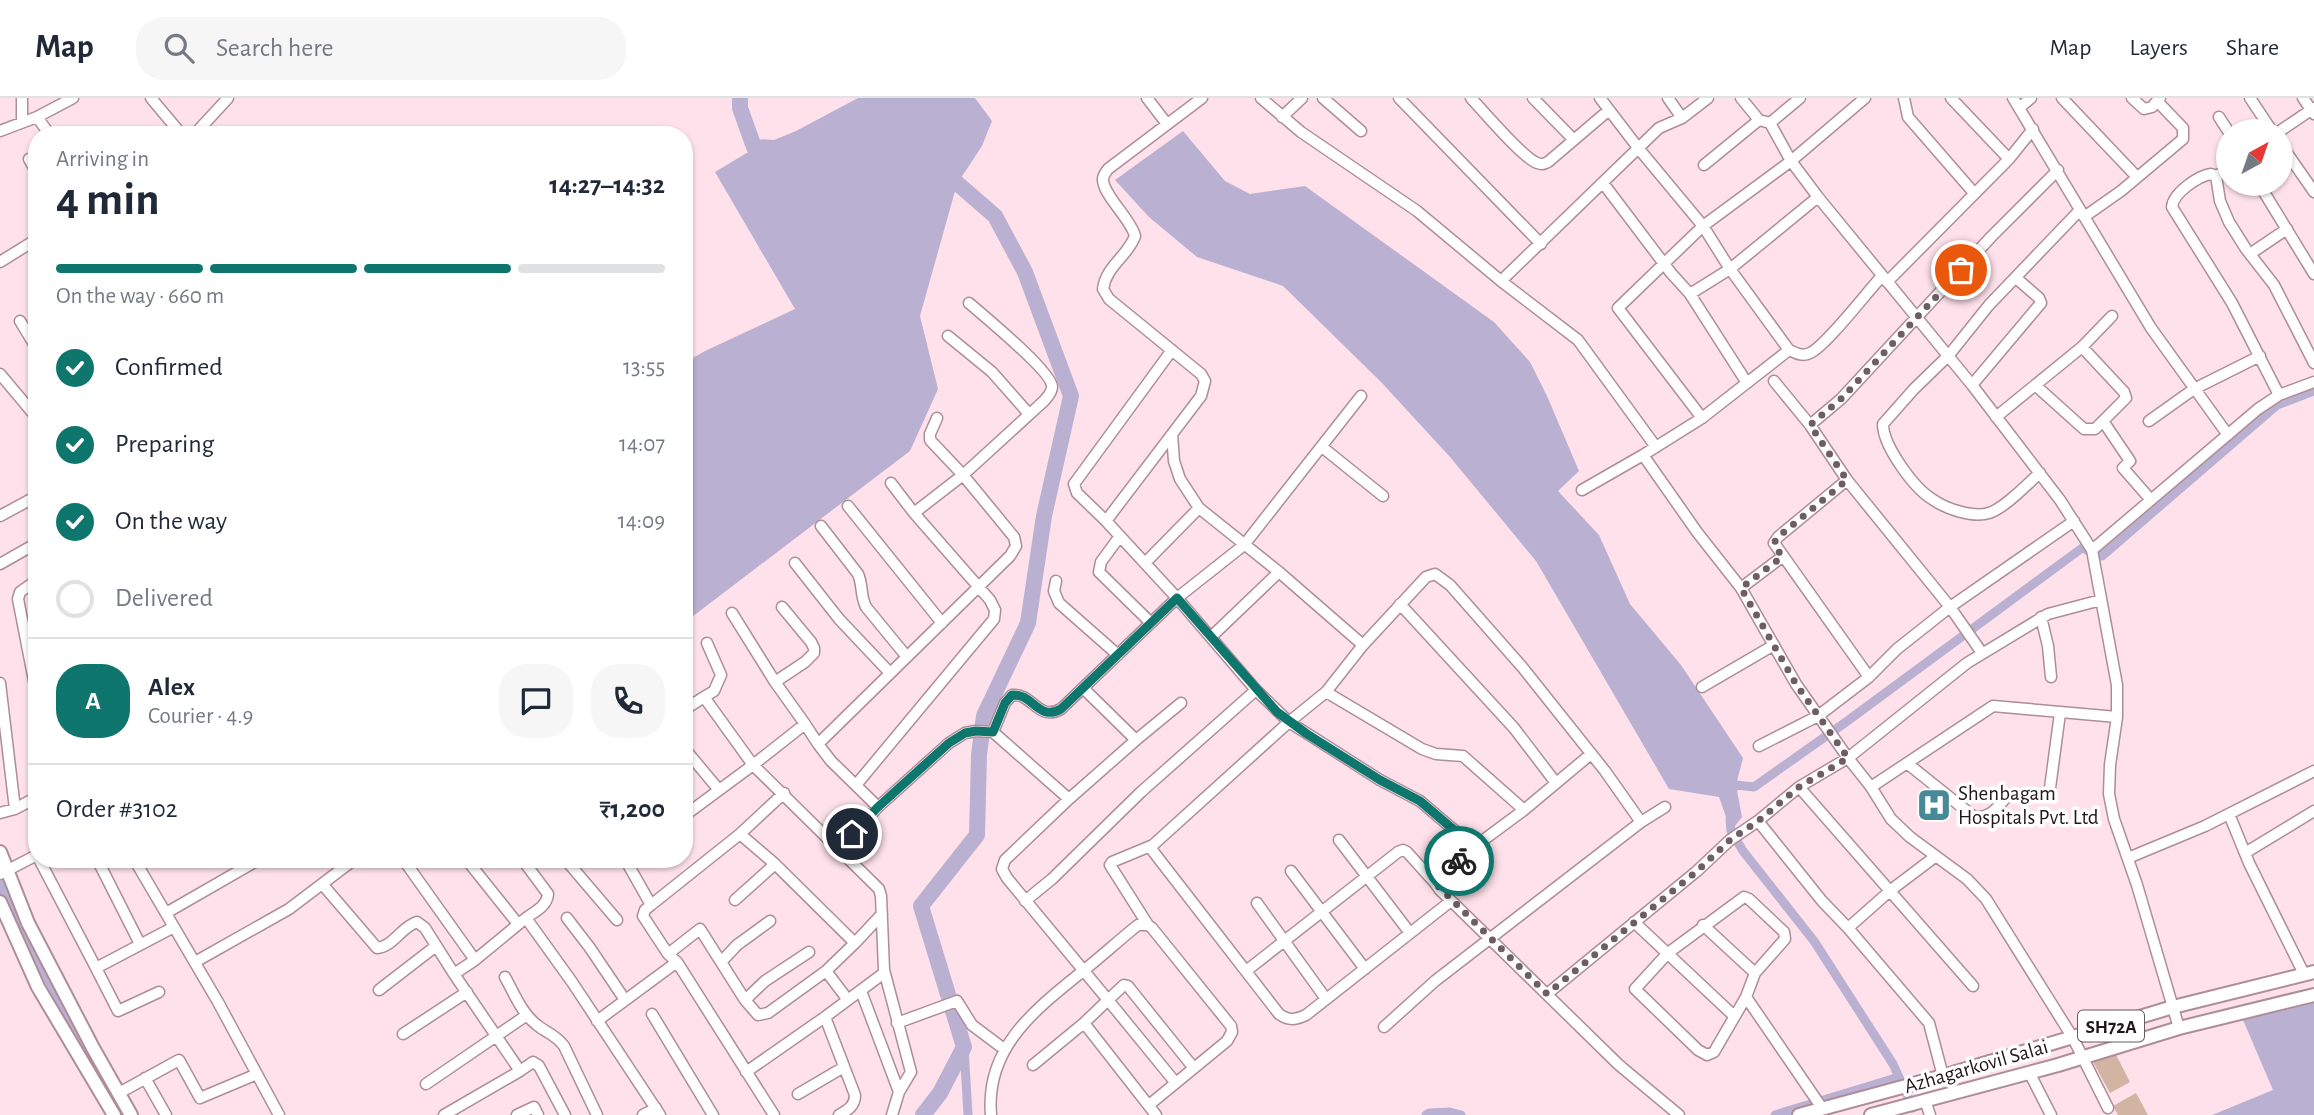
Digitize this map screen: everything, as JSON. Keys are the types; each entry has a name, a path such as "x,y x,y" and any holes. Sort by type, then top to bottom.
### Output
{"main road":[{"path":"0,852 2,873 131,1115"},
{"path":"0,902 38,987 114,1115"},
{"name":"Azhagarkovil Salai","path":"1799,1115 1819,1103 1943,1076 2173,1007 2309,973"},
{"name":"Azhagarkovil Salai","path":"1871,1115 2179,1028 2314,995"}],"street":[{"path":"22,98 22,122"},
{"path":"0,131 37,117 73,98"},
{"path":"151,98 174,126"},
{"path":"202,126 228,98"},
{"path":"1147,98 1167,124"},
{"path":"1106,521 1201,396 1205,381 1201,374 1109,299 1102,289 1111,268 1131,245 1135,236 1128,219 1106,189 1102,181 1103,175 1202,98"},
{"path":"1261,98 1282,117 1417,211 1501,281 1578,340 1656,447"},
{"path":"1282,117 1302,98"},
{"path":"1323,98 1360,131"},
{"path":"1399,98 1541,244"},
{"path":"1471,98 1493,123 1538,163 1548,162 1609,110"},
{"path":"1533,98 1574,140"},
{"path":"1600,98 1703,226 1730,269 1789,349 1799,355 1805,355 1820,347 1884,279 2009,159 2033,129"},
{"path":"1668,98 1682,118"},
{"path":"1501,281 1659,128 1682,118 1709,98"},
{"path":"1741,98 1759,120 1770,123 1791,161 1818,197 1916,319 1949,355 2040,473 2093,552 2114,665 2117,717 2109,794 2114,819 2179,1028"},
{"path":"1770,123 1800,98"},
{"path":"1702,418 1618,308 1703,226 1791,161 1866,98"},
{"path":"1904,98 1908,117 1974,193"},
{"path":"1951,98 2009,159"},
{"path":"2013,98 2151,328 2228,435"},
{"path":"2019,108 2031,98"},
{"path":"2062,98 2137,177"},
{"path":"2040,473 1997,509 1977,515 1944,506 1914,482 1895,455 1883,432 1883,424 1914,388 1949,355 1989,305 2082,214 2137,177 2185,135 2183,128 2159,99 2152,107 2144,109 2132,98"},
{"path":"2250,98 2264,119"},
{"path":"2293,123 2313,111 2303,98"},
{"path":"37,117 44,126"},
{"path":"1704,164 1759,120"},
{"path":"2293,162 2314,192"},
{"path":"1810,425 1842,398 1990,237 2058,170"},
{"path":"2216,176 2200,177 2172,201 2172,207 2209,264 2279,395"},
{"path":"1603,183 1690,294 1747,383"},
{"path":"2219,196 2250,254 2274,285 2314,363"},
{"path":"2266,196 2314,274"},
{"path":"1690,294 1730,269 1818,197"},
{"path":"2250,254 2287,229"},
{"path":"0,262 28,245"},
{"path":"1972,385 2041,303 2039,298 2016,278"},
{"path":"914,513 963,475 1051,393 1049,377 969,303"},
{"path":"1996,417 2082,347 2112,316"},
{"path":"20,321 28,334"},
{"path":"948,336 992,372 1029,414"},
{"path":"2035,385 2084,429 2095,429 2126,398 2124,392 2082,347"},
{"path":"1581,490 1702,418 1789,349"},
{"path":"1172,350 1074,484 1077,493 1177,598 1256,690 1289,722 1380,780 1420,801 1474,847"},
{"path":"2149,421 2194,389 2260,356"},
{"path":"0,374 28,407"},
{"path":"1774,381 1810,425 1847,480 1950,607 1982,653"},
{"path":"2093,552 2228,435 2279,395 2314,382"},
{"path":"991,732 1005,703 1012,695 1018,695 1045,713 1053,714 1177,598 1244,545 1361,396"},
{"path":"818,744 1010,556 1016,546 1014,537 930,440 937,418"},
{"path":"2103,421 2130,461 2123,468 2151,500"},
{"path":"1172,434 1174,461 1180,479 1199,508 1279,572 1363,645"},
{"path":"1322,447 1383,496"},
{"path":"1643,455 1697,532 1741,588 1818,716 1871,787 1891,819 1967,879 1986,899 2083,1055 2108,1108"},
{"path":"1847,480 1774,543 1869,677"},
{"path":"856,785 994,619 995,610 990,600 891,483"},
{"path":"0,516 28,501"},
{"path":"848,506 942,623"},
{"path":"1145,563 1199,508"},
{"path":"1759,746 1818,716 1869,677 1897,649 1950,607 2074,522"},
{"path":"821,526 858,574 866,607 908,657"},
{"path":"1120,536 1101,562 1099,572 1151,623"},
{"path":"0,564 28,548"},
{"path":"1741,588 1782,557"},
{"path":"795,563 839,619 890,673"},
{"path":"1211,638 1279,572"},
{"path":"1149,1105 1227,1041 1232,1032 1231,1026 1148,925 1110,865 1153,845 1326,692 1363,645 1426,577 1434,574 1443,579 1523,668 1642,822"},
{"path":"1056,581 1054,591 1059,603 1118,654"},
{"path":"28,586 20,592 18,599 28,650"},
{"path":"1547,994 1697,871 1730,840 1799,787 1848,758 1982,653 2041,617 2057,610 2101,600"},
{"path":"1400,604 1514,728 1556,783"},
{"path":"775,682 814,653 811,642 782,607"},
{"path":"732,613 818,744 831,761 878,807"},
{"path":"2041,617 2048,646 2051,677"},
{"path":"693,701 714,691 721,675 707,643"},
{"path":"1702,687 1774,645"},
{"path":"0,682 15,809"},
{"path":"1083,688 1136,740"},
{"path":"1026,901 1141,792 1256,690"},
{"path":"1326,692 1422,749 1436,754 1463,757 1524,810"},
{"path":"704,696 753,765 879,889 883,914 884,973 911,1062 911,1072 899,1092 892,1115"},
{"path":"1175,1082 1007,878 1003,864 1069,799 1181,702"},
{"path":"1871,787 1993,706 2117,717"},
{"path":"2050,788 2060,713"},
{"path":"693,809 805,724"},
{"path":"839,848 878,807 949,743 965,733 991,732 1069,799"},
{"path":"1435,883 1474,847 1524,810 1591,754"},
{"path":"693,759 719,790"},
{"path":"1908,764 1978,818 1992,813 2009,794"},
{"path":"2128,858 2229,814 2314,771"},
{"path":"1799,787 1973,986"},
{"path":"774,1115 677,962 668,954 644,919 645,910 740,834 784,793"},
{"path":"0,813 28,802"},
{"path":"1384,1027 1435,981 1665,807"},
{"path":"2245,853 2314,811"},
{"path":"2229,814 2245,853 2309,973"},
{"path":"1758,821 1822,901 1929,1023 1943,1076"},
{"path":"740,834 775,864 855,943"},
{"path":"1339,840 1410,933"},
{"path":"1153,845 1152,850 1157,859 1279,1014 1286,1019 1297,1020 1306,1015 1451,901"},
{"path":"1246,971 1403,850 1412,856 1451,901 1619,1065 1679,1115"},
{"path":"1847,928 1936,856"},
{"path":"2,873 28,860"},
{"path":"735,901 775,864"},
{"path":"44,868 118,1011 159,992"},
{"path":"102,868 140,944"},
{"path":"141,868 279,1115"},
{"path":"166,913 244,868"},
{"path":"195,962 289,909 344,868"},
{"path":"409,868 475,960"},
{"path":"474,868 522,921 597,1021 658,1112 643,1115"},
{"path":"454,974 475,960 547,900 548,894 529,868"},
{"path":"573,868 617,920"},
{"path":"631,868 652,905"},
{"path":"1291,872 1365,969"},
{"path":"323,885 377,948 387,945 407,926 417,922 425,928 520,1070"},
{"path":"1739,898 1749,899 1785,935 1783,943 1755,973 1746,997 1733,1015 1714,1052 1707,1055 1698,1051 1635,989 1668,953 1703,925 1739,898"},
{"path":"1257,903 1326,999"},
{"path":"668,954 701,929 754,1012 763,1015 825,971 883,914"},
{"path":"567,918 625,1000"},
{"path":"722,961 737,945 770,921"},
{"path":"1634,922 1733,1015"},
{"path":"991,1115 990,1098 1004,1049 1021,1026 1046,999 1138,925 1148,925"},
{"path":"1703,925 1755,973"},
{"path":"96,968 174,927"},
{"path":"379,990 436,946"},
{"path":"746,1000 765,981 809,952"},
{"path":"597,1021 677,962"},
{"path":"825,971 848,1000"},
{"path":"746,1072 884,973"},
{"path":"505,977 527,1015 564,1046 597,1115"},
{"path":"1033,1065 1084,1023 1124,985 1128,986 1194,1067"},
{"path":"861,990 899,1092"},
{"path":"403,1034 467,992"},
{"path":"1746,997 1819,1103"},
{"path":"897,1023 952,1001 960,1004 978,1031 1004,1049"},
{"path":"652,1014 713,1115"},
{"path":"426,1084 527,1015"},
{"path":"825,1017 855,1095 855,1102 839,1115"},
{"path":"1084,1023 1156,1115"},
{"path":"119,1093 179,1060 200,1098 257,1074"},
{"path":"444,1115 533,1062 539,1066 565,1115"},
{"path":"798,1094 844,1067"},
{"path":"2029,1072 2051,1115"},
{"path":"145,1079 166,1115"},
{"path":"1916,1102 1930,1115"},
{"path":"517,1115 534,1107 538,1115"}],"shaded area":[{"path":"858,98 975,98 992,121 982,146 957,184 920,316 938,389 910,451 693,616 693,358 795,309 715,172 755,148 796,131"},
{"path":"1183,131 1225,181 1250,194 1305,186 1494,322 1530,362 1579,471 1558,491 1599,535 1630,604 1681,665 1743,758 1736,785 1742,817 1731,831 1719,797 1669,789 1536,561 1450,457 1381,382 1283,286 1197,257 1149,217 1115,180"},
{"path":"2314,1003 2314,1115 2212,1115 2273,1090 2243,1020"},
{"path":"2113,1049 2130,1082 2110,1093 2092,1060"},
{"path":"2136,1093 2148,1115 2118,1115 2113,1106"}],"waterway":[{"path":"740,98 740,108 754,147 776,148"},
{"path":"923,1115 940,1093 964,1047 921,906 977,835 979,755 984,716 1028,623 1044,516 1071,396 1025,272 995,216 950,177 940,175"},
{"path":"1730,794 1736,785 1754,787 2082,548 2102,556 2277,405 2314,391"},
{"path":"1730,819 1731,831 1743,851 1814,941 1893,1064 1913,1108"},
{"path":"0,884 70,1022 122,1115"},
{"path":"964,1047 968,1115"},
{"path":"1775,1115 1899,1077"},
{"path":"1426,1115 1450,1112 1461,1115"}],"way so far":[{"path":"1459,861 1435,883 1547,994 1697,871 1730,840 1799,787 1848,758 1796,684 1741,588 1782,557 1774,543 1778,537 1847,480 1810,425 1842,398 1961,270"}],"place":[{"name":"Shenbagam Hospitals Pvt. Ltd","path":"1934,805"}],"route":[{"path":"852,834 949,743 965,733 993,732 1005,703 1012,695 1027,699 1045,713 1053,714 1061,709 1177,598 1277,712 1380,780 1420,801 1474,847 1459,861"}]}
